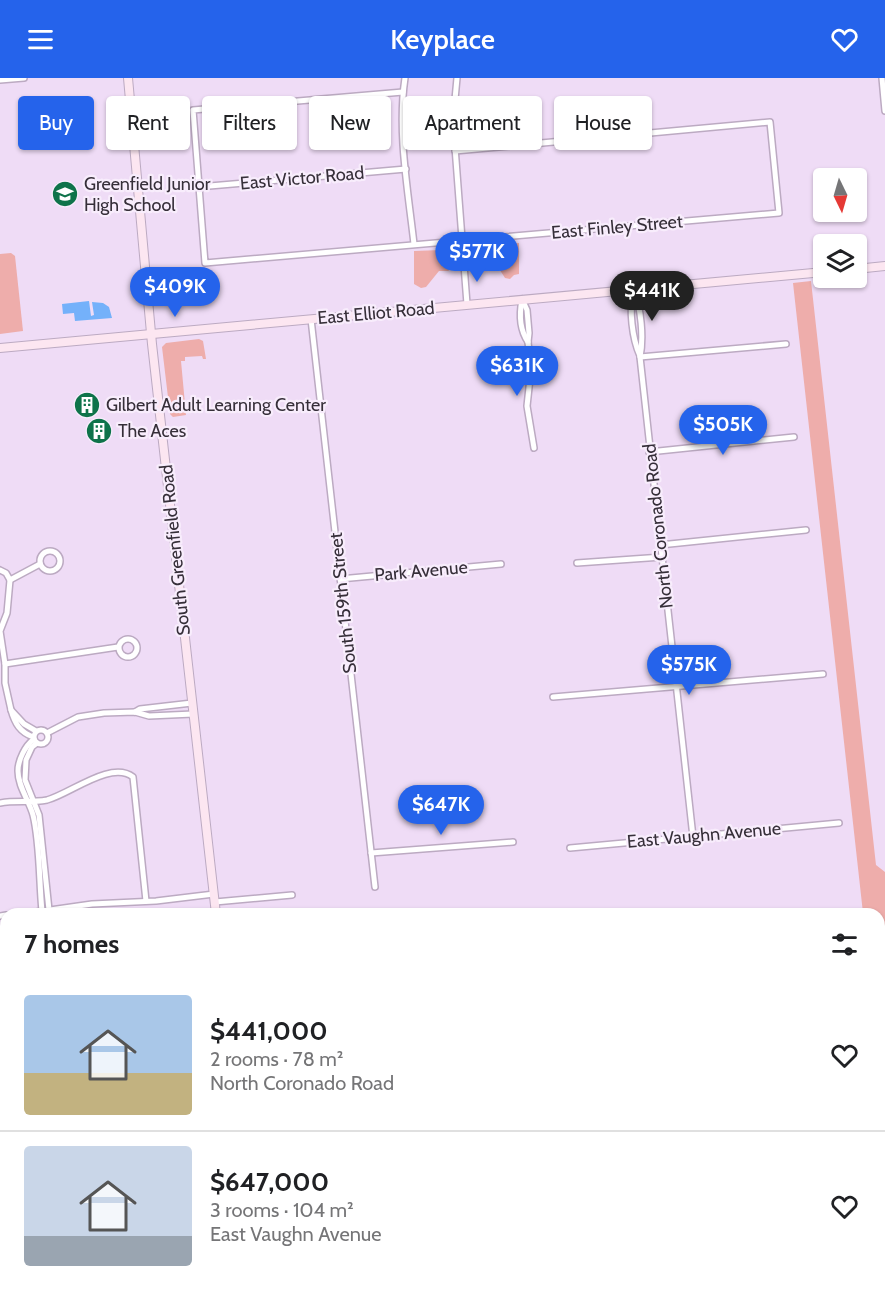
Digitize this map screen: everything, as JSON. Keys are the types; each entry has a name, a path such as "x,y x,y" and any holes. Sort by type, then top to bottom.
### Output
{"main road":[{"name":"South Greenfield Road","path":"128,78 151,334 215,908"},
{"path":"867,268 885,266"},
{"name":"East Elliot Road","path":"0,348 813,273"}],"street":[{"path":"0,80 24,78"},
{"path":"405,78 403,92 406,169 414,244"},
{"path":"456,78 453,121 467,304"},
{"path":"882,78 885,111"},
{"path":"198,187 193,110 403,92"},
{"name":"East Finley Street","path":"198,187 205,262 778,213 770,122 455,151"},
{"name":"East Victor Road","path":"198,187 406,169"},
{"name":"North Coronado Road","path":"634,290 631,302 636,348 640,357 693,837"},
{"path":"522,299 527,310 529,333 531,369 527,406 534,448"},
{"name":"South 159th Street","path":"311,319 375,887"},
{"path":"640,357 786,344"},
{"path":"649,452 794,437"},
{"path":"660,545 806,530"},
{"path":"577,563 662,557"},
{"path":"10,580 40,564"},
{"name":"Park Avenue","path":"340,579 501,564"},
{"path":"3,572 10,580 8,613 0,631 5,664 2,684 11,710 41,744 46,742 47,733"},
{"path":"5,664 118,647"},
{"path":"553,697 822,674"},
{"path":"135,712 140,709 192,703"},
{"path":"162,706 163,716"},
{"path":"47,733 78,717 104,713 135,712 149,716 194,714"},
{"path":"41,862 32,813 19,782 18,771 28,743 41,730 47,733"},
{"path":"35,738 26,760 25,780 39,816 45,908"},
{"path":"0,803 50,799 91,779 109,774 128,773 134,777 146,901"},
{"name":"East Vaughn Avenue","path":"570,848 839,823"},
{"path":"371,854 513,842"},
{"path":"65,908 92,904 292,895"}],"shaded area":[{"path":"519,243 519,274 510,279 505,278 498,267 480,267 475,257 482,255 484,246"},
{"path":"441,250 443,260 452,260 453,268 448,271 439,271 426,287 421,288 414,284 414,251"},
{"path":"11,253 15,256 23,331 0,334 0,254"},
{"path":"811,281 876,865 885,872 885,908 862,908 793,283"},
{"path":"199,339 203,341 206,359 202,356 185,357 185,361 181,361 186,415 173,417 170,414 162,347 166,343"}],"water":[{"path":"89,301 91,316 94,315 92,302 103,303 109,307 112,318 75,321 74,313 63,314 62,304"}],"place":[{"name":"Greenfield Junior High School","path":"65,194"},
{"name":"Gilbert Adult Learning Center","path":"87,405"},
{"name":"The Aces","path":"99,431"}]}
